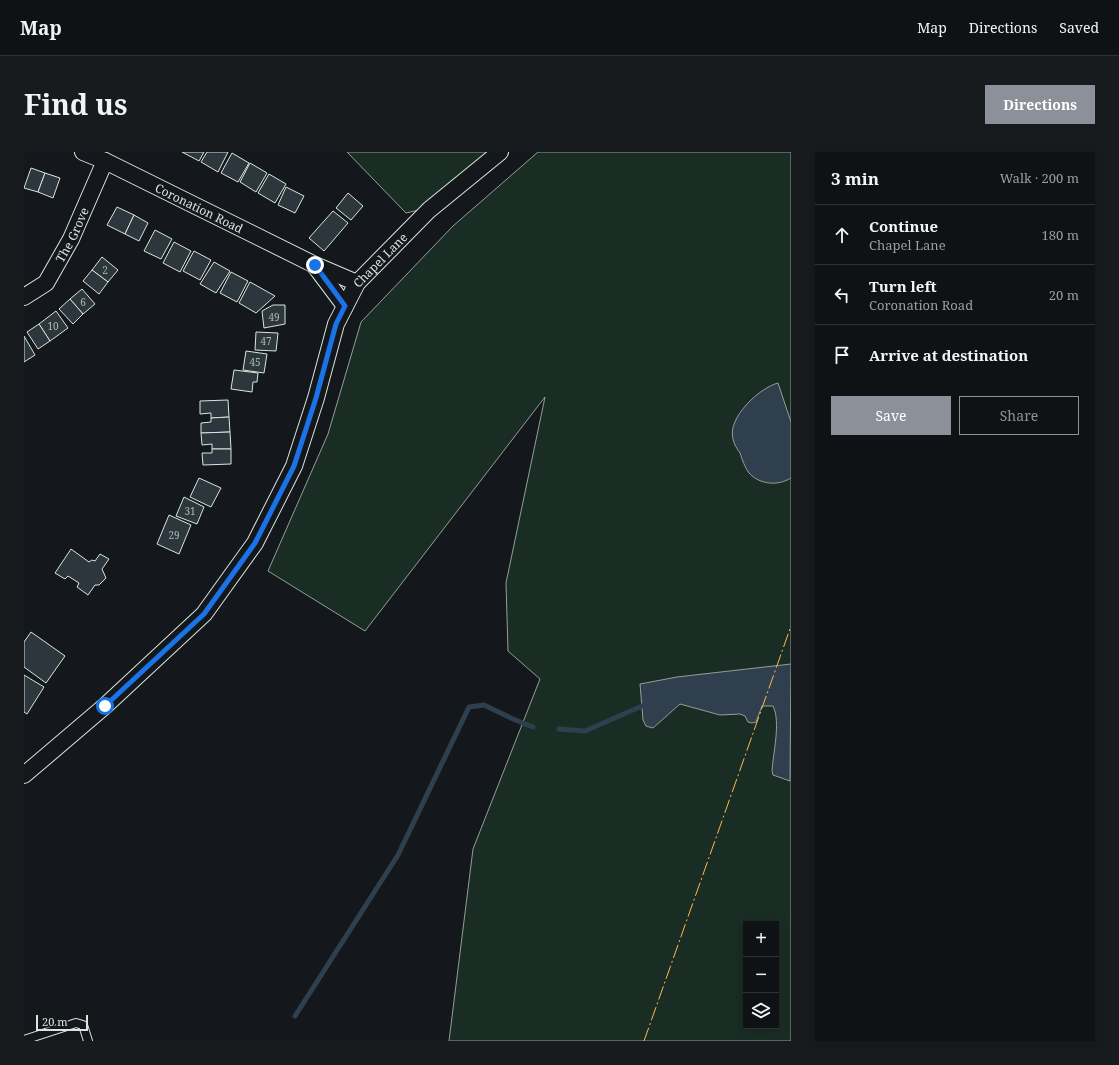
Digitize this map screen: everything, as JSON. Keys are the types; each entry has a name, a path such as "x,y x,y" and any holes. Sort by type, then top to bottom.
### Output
{"street":[{"name":"Coronation Road","path":"83,152 105,161 315,265 357,283"},
{"name":"Chapel Lane","path":"24,775 105,706 204,614 255,543 294,466 316,398 336,324 357,283 429,210 500,152"},
{"name":"The Grove","path":"24,297 46,283 71,239 105,161"},
{"name":"Coronation Road","path":"315,265 345,306"}],"lane":[{"path":"24,1040 76,1023 83,1025 88,1041"}],"green space":[{"path":"347,152 489,152 419,210 406,213"},
{"path":"538,152 791,152 791,1041 449,1041 473,849 540,679 508,651 506,583 545,397 365,631 268,571 328,434 361,322 453,226"}],"water":[{"path":"778,383 791,422 791,478 786,481 769,483 758,480 749,473 734,443 732,431 735,422 746,405 762,391"},
{"path":"791,664 790,781 773,775 772,771 776,738 776,720 773,706 762,706 756,722 752,723 748,722 745,716 740,714 720,715 680,704 653,728 646,726 643,720 640,684 677,677"}],"building":[{"path":"182,152 204,152 199,161"},
{"path":"207,152 228,152 218,172 201,162"},
{"path":"232,153 249,163 238,182 221,173"},
{"path":"250,163 267,173 256,192 240,182"},
{"path":"31,168 45,173 38,192 24,188"},
{"path":"45,173 60,178 53,198 38,192"},
{"path":"269,174 286,184 275,203 258,193"},
{"path":"286,187 304,196 295,213 278,205"},
{"path":"348,193 363,206 351,220 336,208"},
{"path":"117,207 134,215 125,234 107,225"},
{"path":"333,211 348,223 324,251 309,238"},
{"path":"134,215 148,223 139,241 125,234"},
{"path":"155,230 172,239 161,259 144,251"},
{"path":"174,242 191,251 180,272 163,263"},
{"path":"194,251 211,260 200,280 183,271"},
{"path":"102,257 118,270 108,282 92,270"},
{"path":"214,262 230,271 216,293 200,284"},
{"path":"92,270 108,282 99,294 83,281"},
{"path":"231,272 248,281 237,302 220,293"},
{"path":"250,282 275,296 256,313 239,303"},
{"path":"82,289 95,304 83,314 70,299"},
{"path":"70,299 83,314 73,324 59,309"},
{"path":"273,305 285,305 285,324 264,328 262,311"},
{"path":"56,311 68,328 50,341 39,324"},
{"path":"39,324 50,341 38,349 27,332"},
{"path":"256,332 278,333 276,351 255,350"},
{"path":"24,336 35,355 24,362"},
{"path":"246,351 267,354 264,373 243,370"},
{"path":"234,370 258,373 257,382 253,382 252,392 231,389"},
{"path":"228,400 229,417 211,418 211,413 200,414 200,401"},
{"path":"229,417 230,432 201,433 201,423 211,422 211,418"},
{"path":"230,432 231,449 212,449 212,444 202,445 201,433"},
{"path":"212,449 231,449 231,464 203,465 202,453 212,453"},
{"path":"199,478 221,488 211,507 190,497"},
{"path":"184,497 204,507 197,524 176,516"},
{"path":"169,515 191,525 179,554 157,544"},
{"path":"71,549 89,562 92,560 95,561 100,554 109,559 102,569 106,578 99,585 95,585 88,595 77,587 79,583 68,576 65,579 55,573"},
{"path":"31,632 65,656 46,683 24,667 24,642"},
{"path":"24,675 44,687 27,714 24,712"}],"waterway":[{"path":"295,1016 398,855 469,707 484,705 533,727"},
{"path":"559,729 585,731 642,706"}],"power":[{"path":"644,1041 791,626"}],"route":[{"path":"105,706 204,614 255,543 294,466 316,398 336,324 345,306 315,265"}]}
